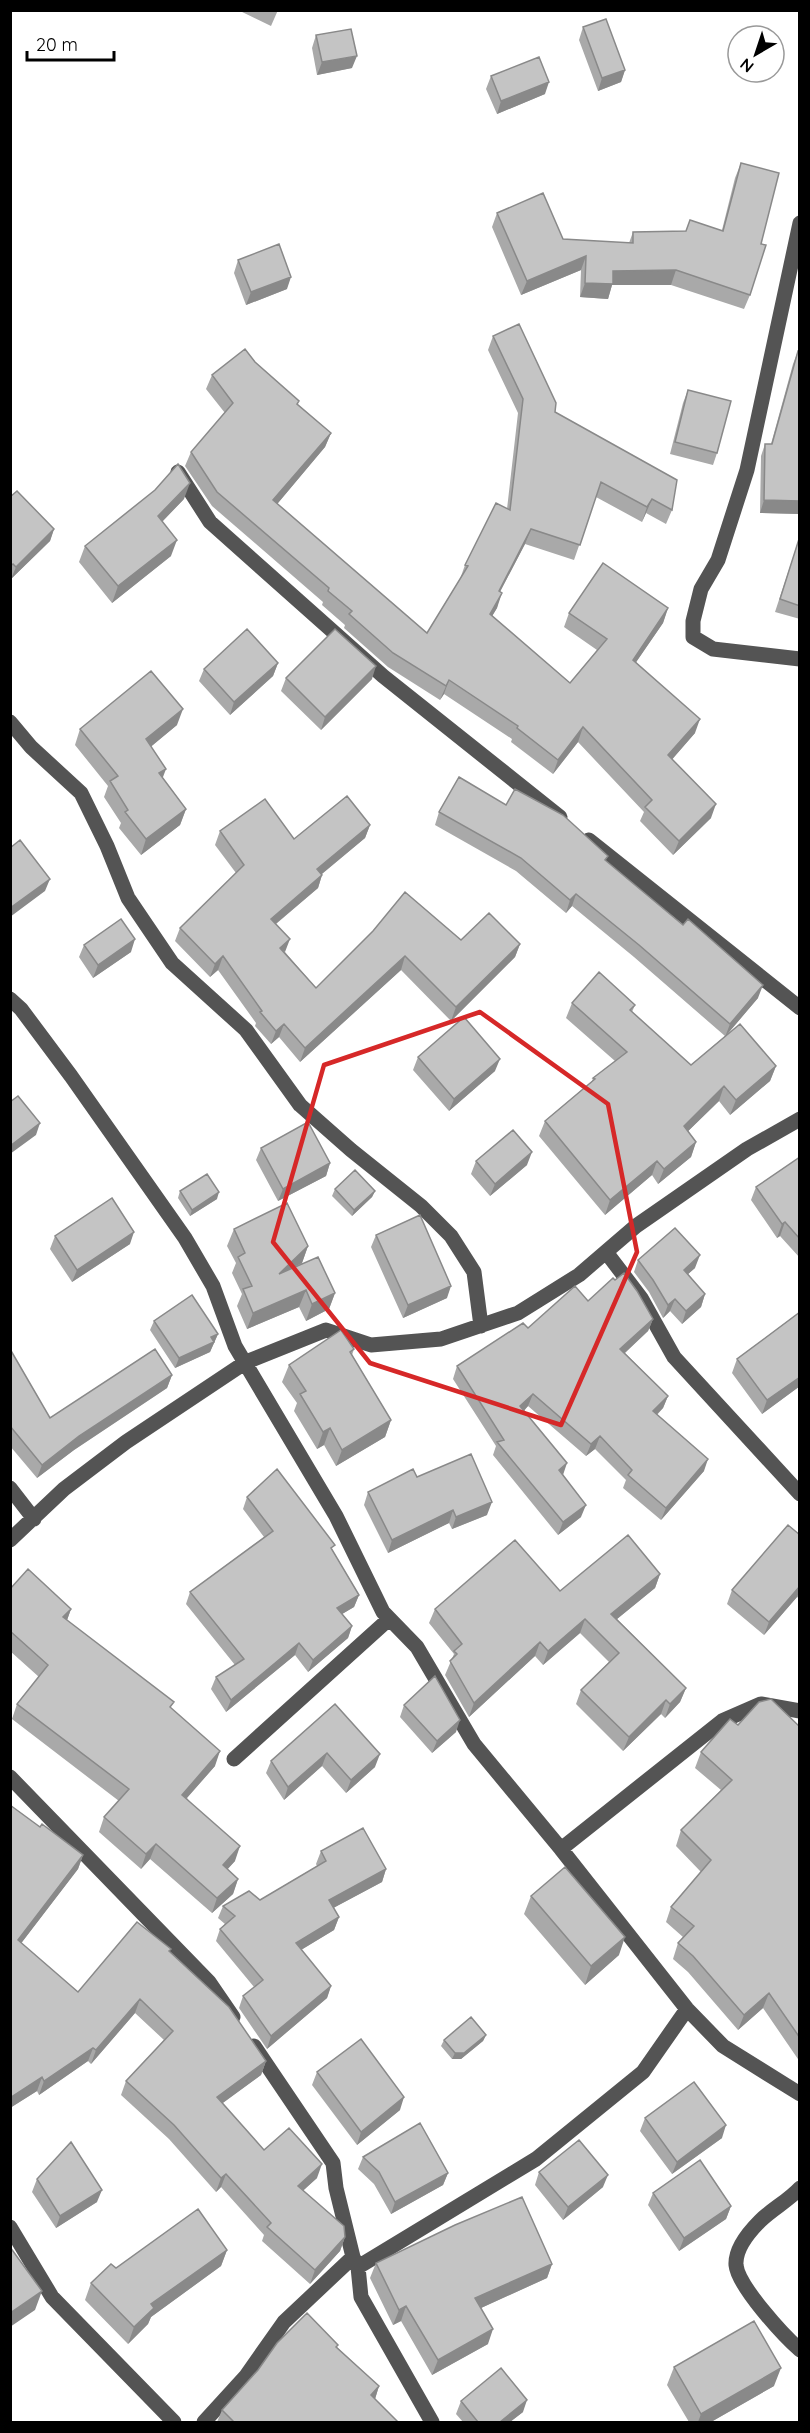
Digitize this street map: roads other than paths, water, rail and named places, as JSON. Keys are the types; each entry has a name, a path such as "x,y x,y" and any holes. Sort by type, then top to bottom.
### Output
{"street":[{"path":"800,223 747,470 718,560 701,589 693,621 693,637 713,649 800,659"},
{"path":"178,472 210,522 383,676 800,1008"},
{"path":"10,722 31,747 81,793 107,846 128,898 172,963 246,1030 300,1104 351,1150 421,1206 451,1236 474,1272 481,1326"},
{"path":"10,999 21,1009 71,1077 185,1238 213,1286 235,1346 336,1516 366,1581 389,1619 417,1647 474,1744 561,1849 687,2009 723,2046 800,2094"},
{"path":"10,1540 64,1489 126,1442 246,1362 326,1330 371,1345 441,1340 518,1313 579,1275 636,1226 747,1149 800,1119"},
{"path":"606,1252 641,1298 674,1357 800,1494"},
{"path":"10,1488 34,1519"},
{"path":"234,1759 389,1619"},
{"path":"561,1849 722,1721 761,1704 800,1711"},
{"path":"10,1777 216,1992 333,2163 336,2188 362,2297 432,2422"},
{"path":"204,2422 246,2376 284,2322 355,2262 536,2159 643,2072 687,2009"},
{"path":"800,2188 760,2221 740,2247 736,2265 752,2296 782,2334 800,2350"},
{"path":"10,2227 52,2297 174,2422"}]}
